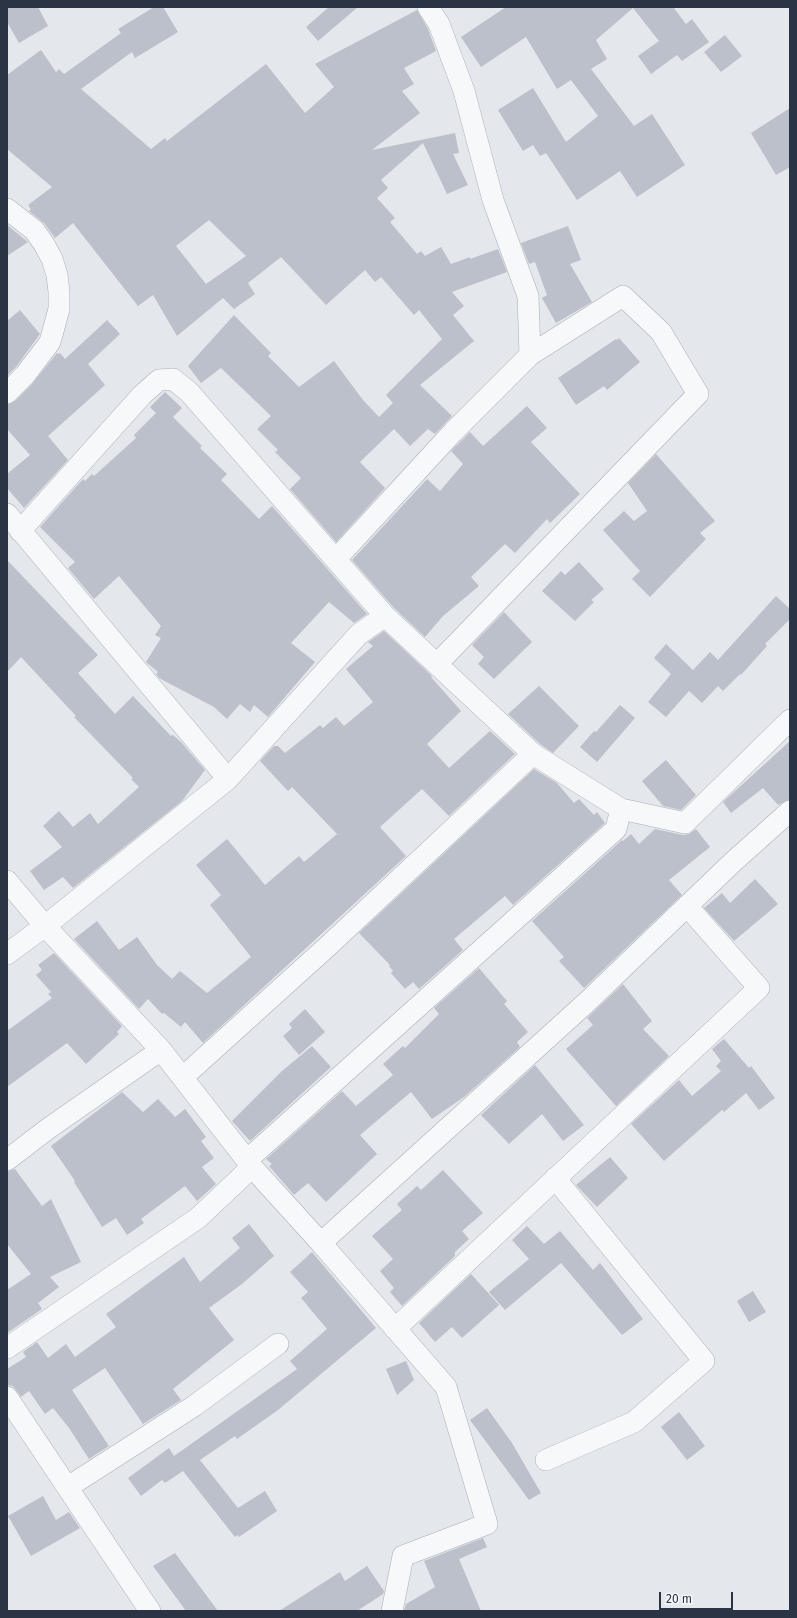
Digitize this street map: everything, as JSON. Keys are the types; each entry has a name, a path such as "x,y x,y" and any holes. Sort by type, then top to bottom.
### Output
{"street":[{"path":"428,7 439,24 464,90 493,200 528,296 530,355"},
{"path":"7,209 34,230 44,244 52,259 57,275 59,292 59,309 50,342 25,375 7,394"},
{"path":"336,559 453,432 530,355 623,296 661,332 698,394 437,664"},
{"path":"20,531 142,395 159,380 173,379 189,392 385,616 533,754 621,809 684,823 790,720"},
{"path":"7,514 228,779"},
{"path":"7,954 45,926 228,779 359,634 385,616"},
{"path":"183,1077 328,946 533,754"},
{"path":"7,1348 198,1218 249,1163 616,830 621,809"},
{"path":"321,1243 587,1002 734,861 790,811"},
{"path":"7,881 45,926 161,1050 249,1163 321,1243 446,1387 487,1524 403,1556 392,1611"},
{"path":"395,1329 759,988 687,906"},
{"path":"7,1160 49,1128 161,1050"},
{"path":"546,1460 634,1422 704,1361 555,1178"},
{"path":"68,1487 194,1406 278,1344"},
{"path":"7,1397 150,1611"}],"building":[{"path":"7,7 38,7 48,26 19,43 7,22"},
{"path":"154,7 163,7 178,32 135,58 132,52 81,89 151,149 165,138 167,141 266,64 305,113 334,87 315,64 417,10 428,29 436,51 404,68 414,84 402,91 420,113 372,150 455,133 459,153 453,154 468,185 447,194 423,143 381,180 388,188 377,198 395,218 390,222 417,254 421,251 425,256 441,247 451,264 498,249 507,272 452,292 464,306 453,315 474,341 420,385 452,416 435,434 428,429 410,446 394,429 360,462 385,488 336,542 290,489 301,478 275,452 278,450 257,429 271,416 221,368 201,383 188,366 234,315 271,353 268,356 299,387 334,361 363,400 379,417 393,403 386,395 442,339 419,310 414,315 381,277 375,282 365,270 326,305 281,257 248,283 255,294 234,309 223,298 177,336 153,295 138,306 73,223 55,238 44,223 29,211 31,209 28,205 52,187 7,149 7,75 41,50 56,72 59,69 64,74 121,33 118,29","holes":["209,220 246,256 206,284 176,246"]},
{"path":"329,7 358,7 318,41 306,27"},
{"path":"506,7 673,7 686,24 692,19 709,42 682,61 677,55 651,74 638,56 659,41 633,8 596,40 607,59 591,69 634,126 652,114 685,165 637,197 620,171 577,200 546,153 540,156 533,145 523,151 498,110 533,88 566,142 598,116 571,80 557,89 526,37 481,67 461,37"},
{"path":"725,35 742,56 721,72 704,52"},
{"path":"790,108 790,167 776,175 751,133"},
{"path":"7,225 28,242 7,256"},
{"path":"568,226 581,260 570,264 592,302 556,323 542,298 547,295 535,262 529,264 521,243"},
{"path":"20,310 40,334 16,367 7,376 7,321"},
{"path":"107,320 120,334 88,364 105,385 48,436 68,460 24,508 7,488 7,474 30,455 7,429 7,405 15,401 33,383 57,353 60,353 65,359"},
{"path":"619,338 640,362 607,390 604,386 576,405 558,378"},
{"path":"165,392 182,408 173,417 202,446 200,448 227,474 221,480 259,519 272,506 367,614 354,623 329,602 291,643 315,662 268,717 254,705 250,712 240,704 227,719 214,707 159,678 156,674 158,672 146,662 161,638 155,635 161,626 119,576 94,599 68,568 75,562 40,527 83,479 85,481 92,474 94,476 136,438 134,435 156,413 150,407"},
{"path":"527,406 547,428 531,442 580,494 550,523 547,519 515,553 505,544 471,577 479,586 443,616 425,637 394,608 352,560 427,479 440,491 463,464 451,451 470,432 483,446"},
{"path":"656,454 715,521 700,533 706,539 650,597 632,579 640,571 603,530 624,511 634,521 647,511 628,483"},
{"path":"7,560 98,655 78,673 115,714 133,696 171,736 173,735 181,742 205,770 182,801 73,888 63,877 44,890 30,871 62,847 43,826 59,811 73,827 90,813 98,824 139,787 131,779 133,778 74,717 76,716 21,657 7,672"},
{"path":"579,562 604,589 591,600 594,602 575,621 542,591 561,571 565,575"},
{"path":"776,596 790,609 790,619 765,644 767,646 741,675 740,674 723,691 718,686 702,703 689,691 666,717 648,702 671,674 654,658 666,644 693,670 710,652 718,660"},
{"path":"504,612 532,642 494,679 478,664 484,657 472,645"},
{"path":"384,631 432,676 431,677 461,711 427,744 449,768 490,731 515,754 449,816 422,789 380,827 406,856 203,1043 185,1022 181,1027 164,1013 162,1014 148,999 139,1009 74,939 97,921 119,950 137,937 157,965 172,979 180,971 207,993 251,957 210,905 221,895 196,865 227,839 265,885 299,856 304,862 337,834 292,787 288,791 260,761 274,746 278,746 285,753 320,725 323,728 336,717 344,726 373,702 346,669 373,646 368,642"},
{"path":"539,686 579,726 553,753 540,744 508,714"},
{"path":"620,705 635,718 597,762 580,747 594,731 596,732"},
{"path":"790,741 790,799 778,805 763,788 731,813 723,802"},
{"path":"666,760 696,795 681,810 663,806 642,781"},
{"path":"534,769 557,783 574,803 579,799 594,815 597,812 605,823 513,905 505,896 454,939 463,950 419,989 413,982 405,989 391,973 393,971 389,966 390,965 359,933"},
{"path":"655,829 683,835 689,834 696,829 710,847 669,880 682,895 584,988 559,961 564,957 532,921 622,840 623,841 631,834 639,844"},
{"path":"755,879 778,904 734,941 704,908 722,893 730,903"},
{"path":"54,953 122,1026 117,1032 119,1034 86,1064 67,1043 7,1087 7,1031 52,998 48,994 51,992 36,975 42,970 38,965"},
{"path":"479,968 507,1001 504,1004 528,1032 517,1042 520,1047 464,1097 432,1119 411,1092 360,1135 377,1154 326,1202 308,1183 294,1195 269,1166 272,1164 266,1159 342,1091 356,1106 393,1075 383,1064 403,1046 405,1048 439,1014 434,1008"},
{"path":"623,984 652,1021 643,1029 669,1056 616,1106 566,1049 593,1025 587,1018"},
{"path":"305,1009 325,1032 299,1055 283,1036 292,1028 289,1024"},
{"path":"724,1039 749,1068 751,1066 775,1098 759,1110 746,1093 724,1112 722,1110 664,1161 631,1124 679,1080 692,1096 721,1071 716,1066 721,1061 712,1049"},
{"path":"312,1046 331,1067 250,1141 232,1121 282,1071"},
{"path":"535,1065 584,1125 563,1141 542,1114 509,1144 481,1115"},
{"path":"122,1092 143,1112 158,1099 175,1117 185,1109 206,1137 201,1141 214,1158 202,1167 216,1184 197,1201 185,1186 141,1219 144,1223 127,1235 116,1218 102,1227 74,1182 75,1181 51,1146"},
{"path":"610,1157 628,1178 597,1207 576,1185"},
{"path":"15,1169 42,1206 51,1199 81,1262 50,1277 59,1287 38,1303 42,1309 7,1333 7,1290 31,1274 7,1244 7,1172"},
{"path":"443,1170 483,1213 462,1231 469,1239 455,1252 455,1256 402,1306 390,1292 394,1288 380,1271 393,1259 372,1236 402,1210 397,1204 417,1186 421,1190"},
{"path":"249,1224 274,1256 242,1284 209,1308 234,1340 173,1389 181,1400 143,1424 105,1368 72,1390 109,1446 89,1459 69,1428 53,1408 45,1414 29,1391 21,1397 13,1386 7,1385 7,1369 26,1357 23,1352 37,1342 48,1358 66,1344 75,1357 116,1327 106,1314 184,1257 200,1282 240,1248 232,1238"},
{"path":"527,1226 544,1244 560,1231 593,1270 600,1263 643,1319 622,1335 561,1263 505,1310 489,1292 529,1259 512,1240"},
{"path":"312,1252 376,1328 278,1410 237,1439 235,1436 200,1460 238,1508 265,1491 277,1511 239,1537 238,1535 235,1537 183,1471 165,1483 162,1480 141,1496 128,1478 169,1448 174,1456 297,1369 290,1361 327,1329 301,1298 308,1292 290,1272"},
{"path":"471,1274 499,1305 462,1338 452,1327 435,1342 419,1323"},
{"path":"753,1291 766,1312 749,1322 737,1301"},
{"path":"406,1361 414,1380 397,1395 386,1369"},
{"path":"487,1408 512,1443 541,1493 529,1500 470,1420"},
{"path":"679,1412 705,1446 687,1460 661,1427"},
{"path":"43,1496 56,1520 69,1512 80,1528 31,1556 8,1516"},
{"path":"483,1538 487,1547 459,1559 481,1611 404,1611 406,1604 435,1587 424,1561"},
{"path":"175,1553 218,1611 186,1611 153,1566"},
{"path":"367,1566 384,1591 383,1594 357,1611 279,1611 340,1572 345,1581"}]}
